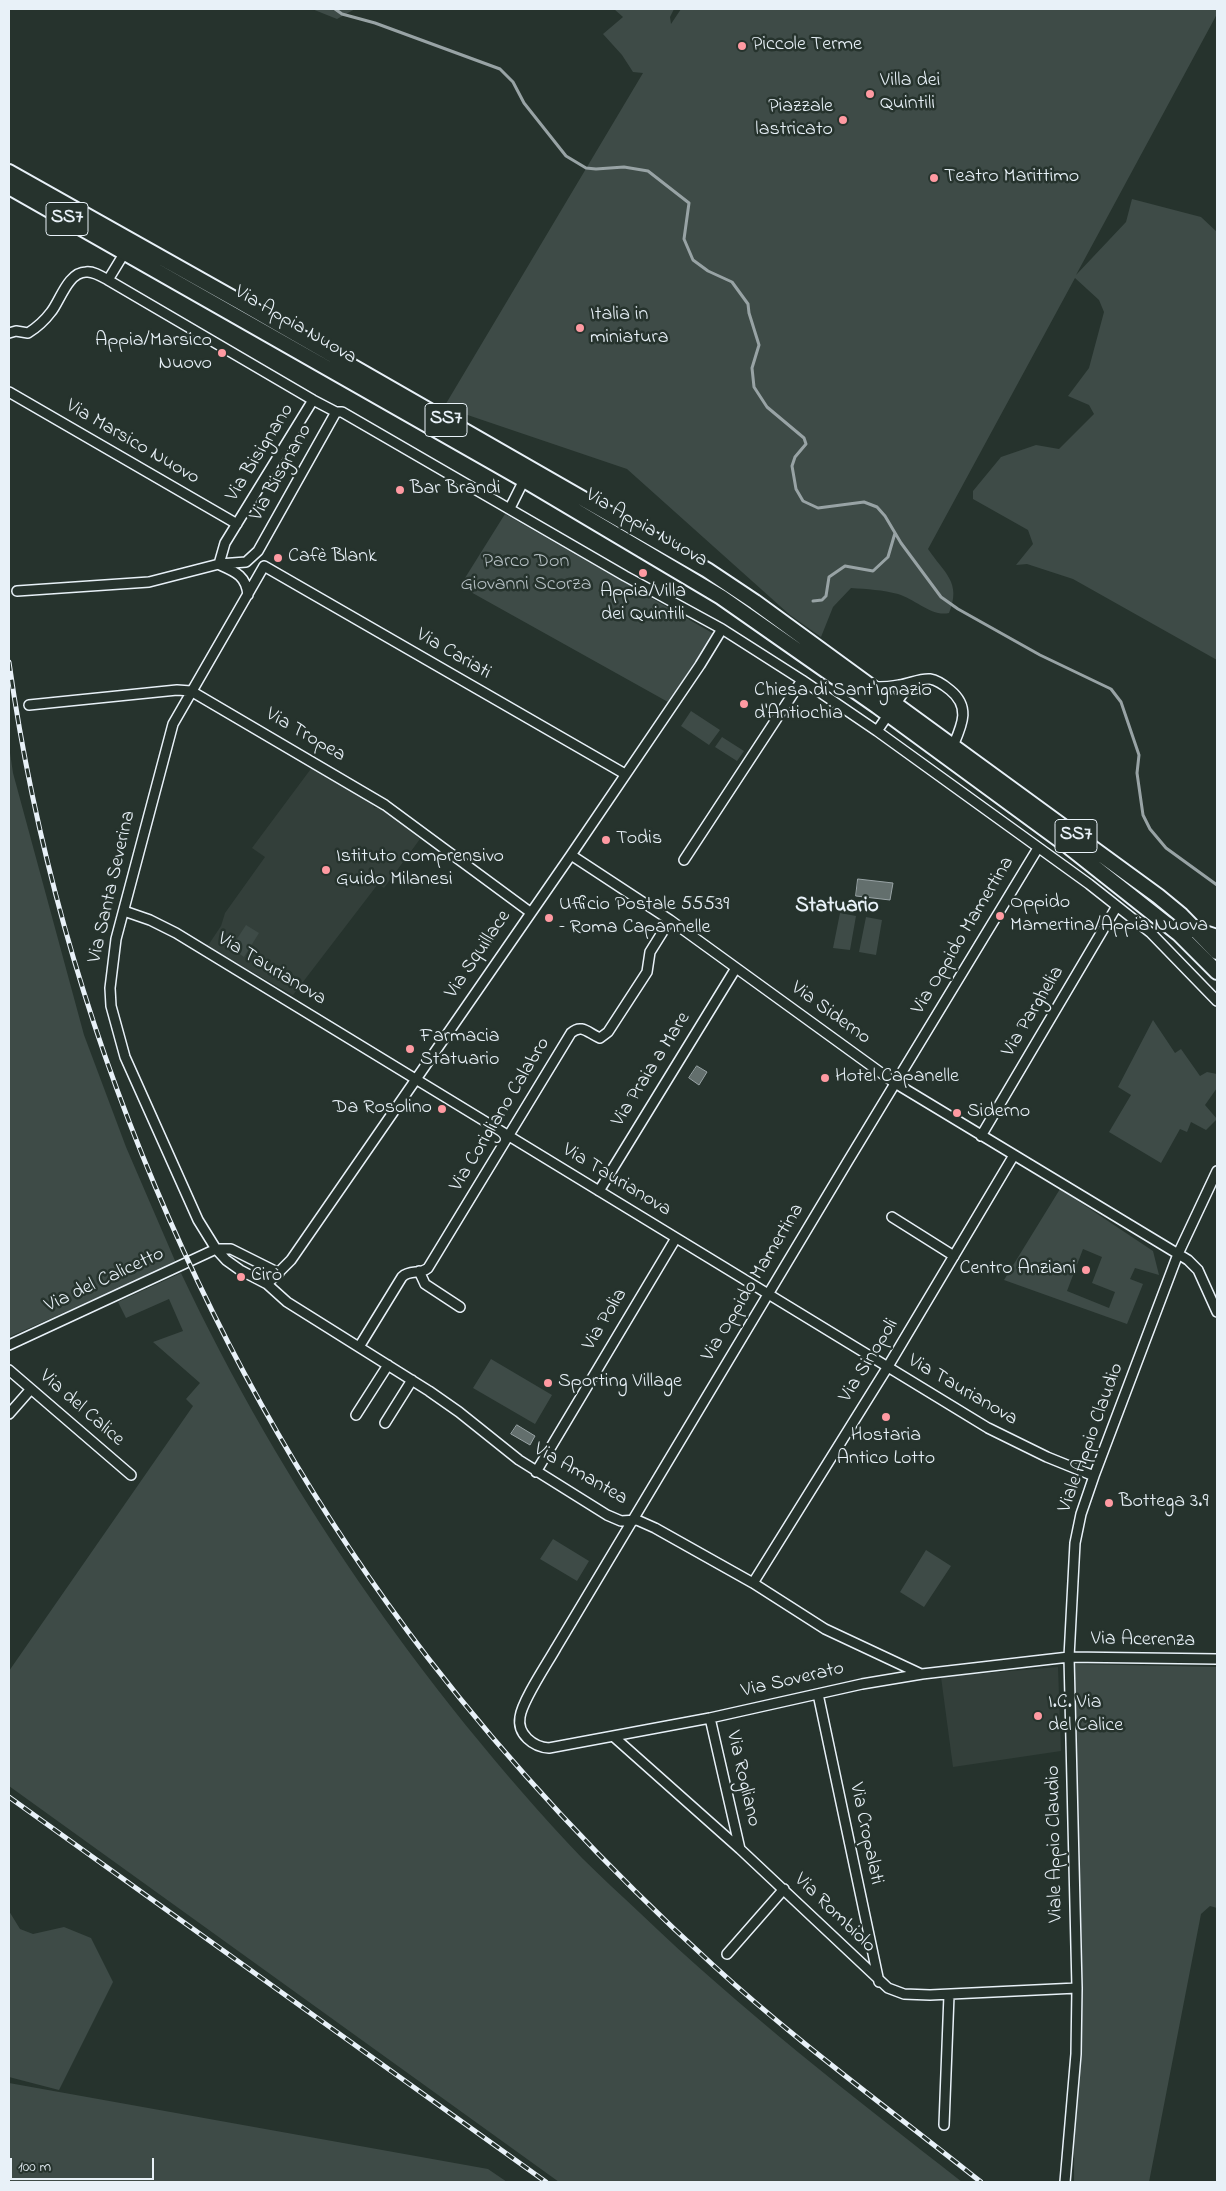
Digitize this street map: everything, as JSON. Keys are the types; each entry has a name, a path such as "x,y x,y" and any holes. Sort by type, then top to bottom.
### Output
{"main road":[{"name":"Via Appia Nuova","path":"9,172 673,550 755,602 872,687 892,710 1179,934 1217,972"},
{"name":"Via Appia Nuova","path":"9,187 524,480 721,597 892,710 953,746 1158,896 1217,952"},
{"path":"1179,934 1195,930 1217,936"}],"street":[{"path":"108,280 125,252"},
{"path":"9,333 16,331 28,333 35,328 52,312 71,280 82,272 91,272 108,280 313,400 336,412 342,412 619,572 722,629 802,680 877,731 1117,906 1150,933 1217,1001"},
{"name":"Via Marsico Nuovo","path":"9,392 237,524"},
{"name":"Via Bisignano","path":"219,564 223,549 237,524 313,400"},
{"name":"Via Bisgnano","path":"258,552 336,412"},
{"path":"510,508 524,480"},
{"path":"17,591 149,582 219,564 246,562 258,552 264,566"},
{"path":"219,564 243,578 248,595"},
{"name":"Via Santa Severina","path":"264,566 176,716 169,736 116,939 111,972 111,1006 126,1057 198,1220 216,1249 240,1270 267,1284"},
{"name":"Via Cariati","path":"264,566 625,774"},
{"name":"Via Squillace","path":"267,1284 279,1273 296,1252 571,855 700,665 722,629"},
{"path":"872,687 910,683 922,679 934,680 959,698 962,707 962,718 953,746"},
{"path":"684,860 802,680"},
{"path":"877,731 910,683"},
{"path":"29,705 177,690 191,691"},
{"name":"Via Tropea","path":"191,691 385,805 530,912"},
{"name":"Via Oppido Mamertina","path":"528,1740 520,1726 521,1712 632,1520 1038,848"},
{"name":"Via Siderno","path":"571,855 670,920 895,1084 1192,1263 1198,1270 1217,1312"},
{"name":"Via Parghelia","path":"981,1136 1117,906"},
{"name":"Via Taurianova","path":"124,911 150,920 176,933 887,1368 1002,1436 1094,1476"},
{"name":"Via Corigliano Calabro","path":"360,1347 402,1277 408,1272 428,1268 573,1031 582,1028 600,1038 608,1032 645,974 650,952 670,920"},
{"name":"Via Praia a Mare","path":"599,1191 736,968"},
{"name":"Via Sinopoli","path":"753,1583 887,1368 1014,1155"},
{"name":"Viale Appio Claudio","path":"1065,2182 1076,2054 1077,1988 1069,1657 1075,1543 1081,1514 1094,1476 1178,1254 1217,1170"},
{"path":"892,1217 954,1256"},
{"name":"Via Polia","path":"536,1472 676,1238"},
{"path":"216,1249 231,1249 279,1273"},
{"name":"Via del Calicetto","path":"9,1345 216,1249"},
{"path":"419,1271 424,1284 460,1307"},
{"name":"Via Amantea","path":"267,1284 282,1299 452,1407 536,1472 617,1520 643,1522 663,1532 753,1583 831,1632 922,1674"},
{"path":"356,1415 388,1365"},
{"name":"Via del Calice","path":"9,1370 131,1475"},
{"path":"385,1423 412,1380"},
{"path":"9,1414 31,1389"},
{"name":"Via Acerenza","path":"1069,1657 1217,1659"},
{"name":"Via Soverato","path":"528,1740 536,1745 548,1748 614,1737 922,1674 1069,1657"},
{"name":"Via Cropalati","path":"818,1694 879,1982"},
{"name":"Via Rogliano","path":"710,1718 740,1849"},
{"name":"Via Rombiolo","path":"614,1737 740,1849 879,1982 899,1993 949,1994 1077,1988"},
{"path":"726,1954 784,1890"},
{"path":"944,2126 949,1994"}],"shaded area":[{"name":"Istituto comprensivo Guido Milanesi","path":"313,766 372,801 374,808 381,807 420,839 384,888 378,884 293,995 204,945 209,944 221,926 225,913 265,857 252,848"},
{"path":"858,879 893,883 890,900 856,896"},
{"path":"697,1066 707,1072 699,1085 689,1078"},
{"path":"517,1425 535,1436 530,1445 511,1434"},
{"path":"1058,1667 1061,1751 953,1767 941,1677"}],"green space":[{"path":"312,9 355,9 337,19"},
{"name":"Villa dei Quintili","path":"614,9 674,9 670,17 671,24 681,9 1217,9 1217,14 1076,275 1126,222 1132,199 1201,217 1217,232 1217,660 1073,579 1027,564 1016,565 1033,544 1028,530 973,499 973,491 1001,457 1036,445 1059,449 1094,414 1089,405 1068,396 1089,368 1104,312 1099,300 1075,278 928,549 952,585 953,593 949,613 943,614 930,610 898,594 851,588 833,607 821,637 790,615 627,469 444,407 643,73 633,72 622,55 603,34 623,17"},
{"name":"Parco Don Giovanni Scorza","path":"505,514 714,634 668,702 460,586"},
{"path":"691,711 720,730 709,745 681,726"},
{"path":"722,737 744,751 737,761 715,747"},
{"path":"9,746 13,773 84,1035 126,1147 176,1263 9,1337"},
{"path":"840,913 856,916 850,950 833,948"},
{"path":"866,917 882,920 876,955 859,952"},
{"path":"246,925 259,933 244,957 231,948"},
{"path":"1153,1020 1175,1053 1181,1049 1200,1076 1207,1072 1217,1074 1217,1088 1205,1105 1217,1119 1206,1130 1191,1122 1187,1132 1180,1129 1161,1163 1109,1132 1131,1095 1118,1087"},
{"path":"1060,1189 1153,1251 1159,1275 1135,1268 1130,1279 1143,1284 1127,1324 1004,1280","holes":["1083,1249 1102,1257 1092,1283 1115,1292 1109,1308 1067,1291"]},
{"path":"181,1273 221,1353 263,1430 310,1507 359,1581 411,1654 465,1724 522,1792 589,1865 717,1984 838,2085 962,2182 559,2182 9,1786 9,1671 193,1406 186,1399 200,1383 153,1342 183,1331 169,1299 126,1318 118,1302"},
{"path":"491,1359 552,1395 535,1424 473,1388"},
{"path":"553,1539 589,1561 577,1581 540,1559"},
{"path":"926,1550 951,1566 924,1607 900,1592"},
{"path":"1075,1664 1217,1667 1217,1908 1210,1906 1201,1914 1149,2182 1074,2182"},
{"path":"9,1911 20,1929 33,1934 64,1927 91,1938 113,1982 59,2090 9,2077"},
{"path":"9,2083 488,2169 507,2182 9,2182"}],"waterway":[{"path":"335,9 342,14 375,23 500,69 513,82 524,103 566,156 586,168 624,167 648,171 689,203 684,239 693,260 708,271 732,282 748,304 759,345 752,368 754,387 767,407 804,438 806,444 795,457 792,466 796,489 803,501 818,508 864,502 877,507 941,597 958,609 1040,655 1111,689 1121,702 1139,755 1137,773 1143,815 1150,829 1166,848 1217,885"},
{"path":"813,601 822,600 826,596 829,577 845,566 873,571 888,557 895,533"}],"railway":[{"path":"9,662 32,795 65,927 106,1058 155,1186 212,1311 277,1432 349,1548 460,1699 528,1779 600,1856 745,1994 845,2076 981,2182"},
{"path":"9,1797 546,2182"}],"place":[{"name":"Piccole Terme","path":"742,46"},
{"name":"Villa dei Quintili","path":"870,94"},
{"name":"Piazzale lastricato","path":"843,120"},
{"name":"Teatro Marittimo","path":"934,178"},
{"name":"Italia in miniatura","path":"580,328"},
{"name":"Appia/Marsico Nuovo","path":"222,353"},
{"name":"Bar Brandi","path":"400,490"},
{"name":"Cafè Blank","path":"278,558"},
{"name":"Appia/Villa dei Quintili","path":"643,573"},
{"name":"Chiesa di Sant'Ignazio d'Antiochia","path":"744,704"},
{"name":"Todis","path":"606,840"},
{"name":"Istituto comprensivo Guido Milanesi","path":"326,870"},
{"name":"Oppido Mamertina/Appia Nuova","path":"1000,916"},
{"name":"Ufficio Postale 55539 – Roma Capannelle","path":"549,918"},
{"name":"Farmacia Statuario","path":"410,1049"},
{"name":"Hotel Capanelle","path":"825,1078"},
{"name":"Da Rosolino","path":"442,1109"},
{"name":"Siderno","path":"957,1113"},
{"name":"Centro Anziani","path":"1086,1270"},
{"name":"Cirò","path":"241,1277"},
{"name":"Sporting Village","path":"548,1383"},
{"name":"Hostaria Antico Lotto","path":"886,1417"},
{"name":"Bottega 3.9","path":"1109,1503"},
{"name":"I.C. Via del Calice","path":"1038,1716"}],"district":[{"name":"Statuario","path":"837,908"}]}
